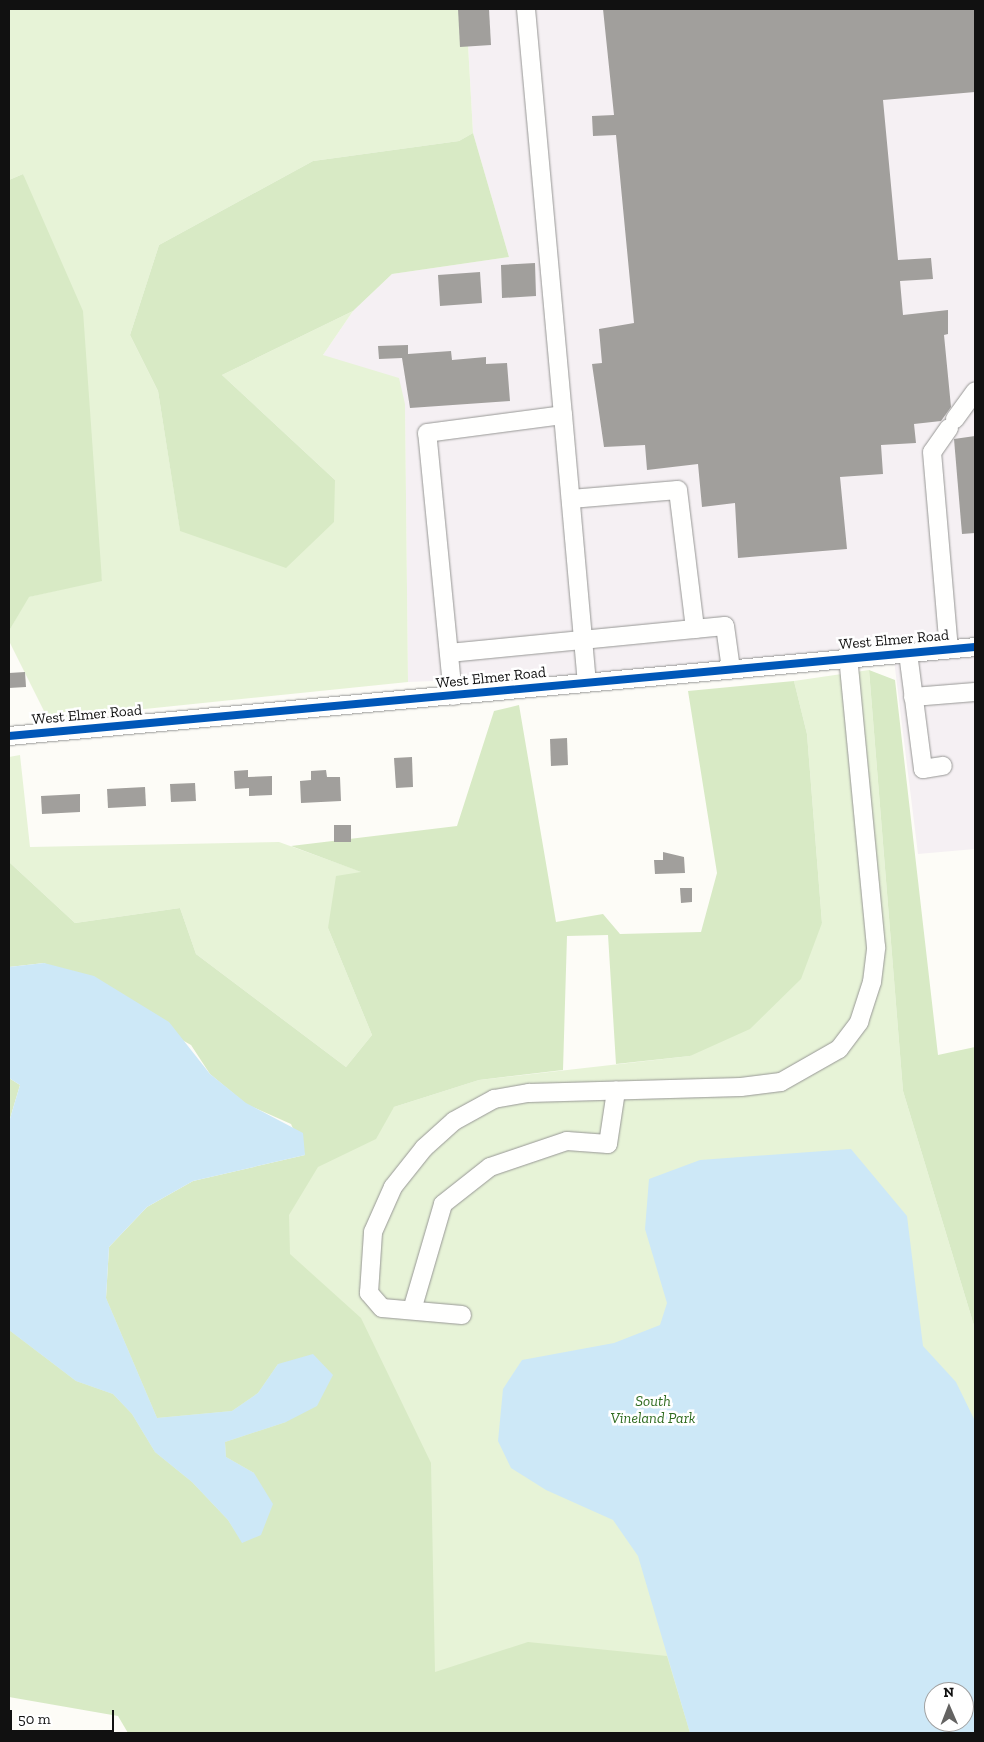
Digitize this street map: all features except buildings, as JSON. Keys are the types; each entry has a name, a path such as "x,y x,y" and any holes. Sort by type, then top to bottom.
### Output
{"street":[{"path":"526,9 587,682"},
{"path":"949,649 932,452 975,391"},
{"path":"453,696 427,433 563,415"},
{"path":"570,499 678,490 694,629"},
{"path":"449,653 725,626 731,669"},
{"name":"West Elmer Road","path":"9,736 975,647"},
{"path":"908,653 923,769 943,766"},
{"path":"462,1315 382,1308 369,1293 372,1232 389,1196 424,1148 454,1121 494,1099 529,1092 616,1091 781,1082 839,1049 859,1022 872,982 876,947 848,658"},
{"path":"914,696 975,692"},
{"path":"412,1310 443,1204 490,1167 567,1141 608,1144 616,1091"}],"shaded area":[{"path":"466,9 975,9 975,849 918,854 893,652 685,671 408,682 405,404 323,355 353,311 392,274 509,257 473,133"}],"green space":[{"path":"9,9 466,9 473,133 459,141 313,161 159,245 130,335 158,391 180,530 335,480 222,375 353,311 323,355 399,378 405,404 408,682 48,719 9,641 9,631 28,597 102,580 23,174 9,180"},
{"path":"473,133 509,257 392,274 353,311 222,375 335,480 334,522 286,568 180,531 158,391 130,335 159,245 313,161 459,141"},
{"path":"23,174 83,311 102,581 29,597 9,631 9,180"},
{"name":"South Vineland Park","path":"869,670 903,1091 975,1329 975,1733 155,1733 9,1330 106,1298 394,1107 479,1080 690,1056 822,923 807,734 794,681"},
{"path":"869,670 895,680 938,1055 975,1047 975,1329 903,1091"},
{"path":"794,681 807,734 822,923 801,979 750,1029 690,1056 616,1064 608,935 567,936 563,1070 479,1080 394,1107 376,1139 318,1167 289,1215 290,1254 361,1318 431,1463 435,1672 528,1642 667,1656 690,1733 128,1733 118,1716 9,1697 9,1330 76,1381 113,1394 132,1414 155,1452 192,1482 228,1520 243,1543 254,1473 226,1457 225,1442 286,1422 278,1364 258,1393 232,1411 157,1418 106,1298 109,1247 147,1207 193,1181 305,1155 291,1124 246,1104 210,1074 191,1045 44,963 9,967 9,862 75,923 180,908 196,954 346,1067 372,1035 328,928 336,876 361,872 291,846 457,826 494,711 519,705 556,922 603,914 620,934 701,932 717,873 688,691"},
{"path":"20,755 30,847 279,842 362,872 328,928 372,1035 346,1067 196,954 180,908 75,923 9,862 9,757"},
{"path":"9,1078 20,1085 9,1122"}],"water":[{"path":"44,963 94,976 169,1022 210,1074 246,1103 303,1133 305,1155 193,1181 147,1207 109,1247 106,1298 157,1418 232,1411 258,1393 278,1364 313,1354 333,1375 317,1406 286,1422 225,1442 226,1457 254,1473 273,1504 261,1535 242,1543 228,1520 192,1482 155,1452 132,1414 113,1394 76,1381 9,1330 9,1122 20,1085 9,1078 9,967"},
{"path":"851,1149 907,1216 923,1346 956,1382 975,1421 975,1733 690,1733 638,1556 613,1520 546,1490 511,1468 498,1441 503,1389 522,1360 614,1343 660,1325 667,1303 645,1229 649,1179 700,1160"}],"cycle path":[{"path":"9,736 975,647"}]}
